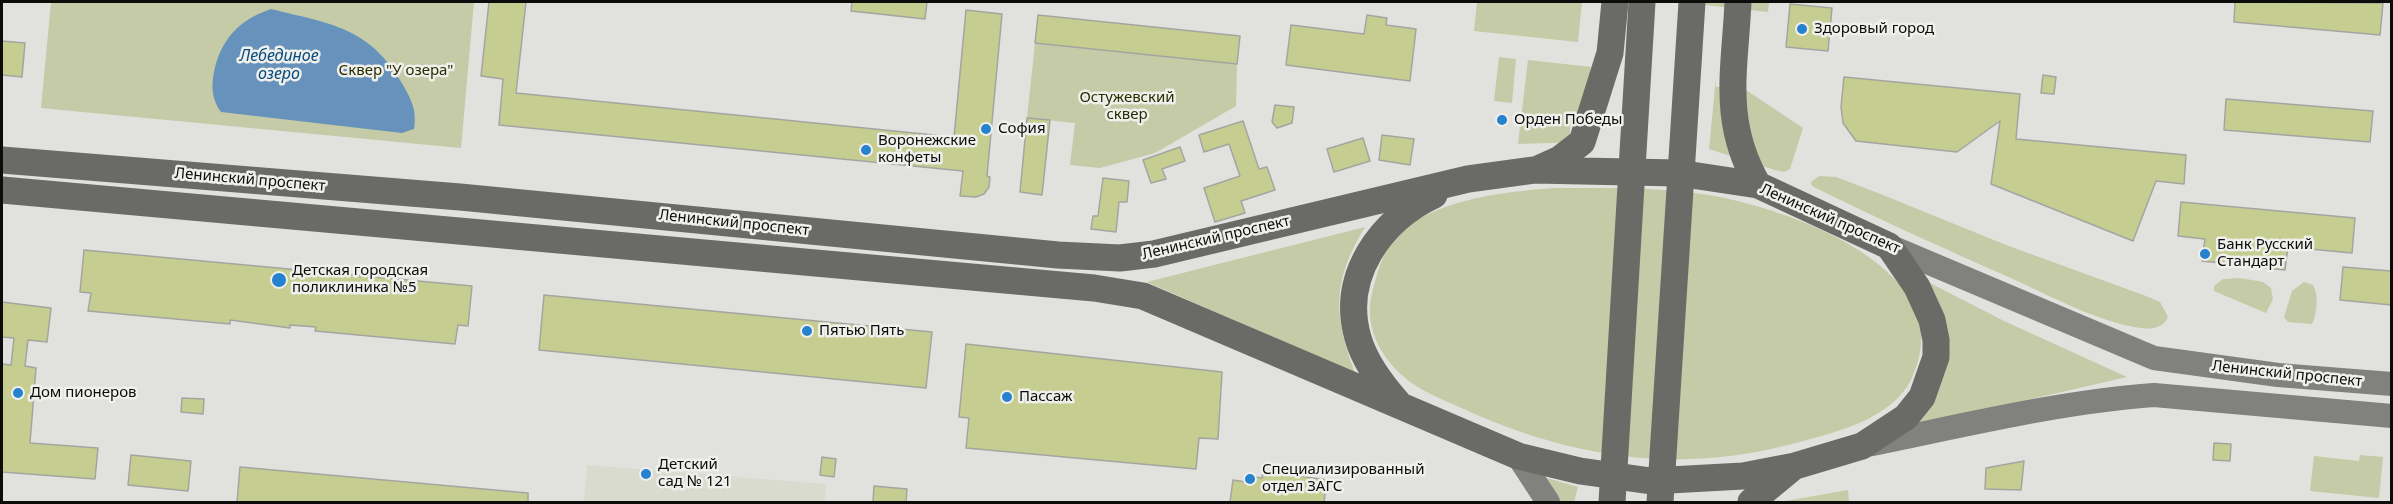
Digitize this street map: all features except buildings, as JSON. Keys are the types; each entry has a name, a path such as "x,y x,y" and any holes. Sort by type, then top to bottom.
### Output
{"main road":[{"path":"1533,170 1560,159 1582,142 1610,53 1615,2"},
{"path":"1612,502 1642,2"},
{"path":"1660,502 1692,2"},
{"path":"1738,2 1731,76 1733,104 1742,147 1749,169 1758,185"},
{"name":"Ленинский проспект","path":"2,160 460,197 1068,256 1120,258 1154,254 1468,179 1533,170 1678,173 1758,185 1889,246 2154,358 2286,376 2391,384"},
{"path":"1399,405 1379,380 1357,337 1354,309 1360,273 1375,241 1402,214 1419,202 1468,179"},
{"name":"Ленинский проспект","path":"2,190 1094,288 1143,296 1518,456 1580,471 1651,481 1743,476 1795,466 1862,446 2032,412 2124,397 2154,395 2391,416"},
{"path":"1862,446 1896,426 1914,408 1926,388 1936,357 1936,340 1928,309 1910,276 1889,246"},
{"path":"1518,456 1548,502"},
{"path":"1751,502 1795,466"}],"shaded area":[{"name":"Детский сад № 121","path":"587,465 826,484 825,502 584,502"}],"green space":[{"name":"Сквер \"У озера\"","path":"51,2 474,2 461,148 41,108"},
{"path":"1477,2 1582,2 1578,42 1474,31"},
{"path":"1704,2 1769,2 1768,12 1704,5"},
{"name":"Остужевский сквер","path":"1035,43 1237,64 1236,106 1155,153 1100,168 1070,165 1075,123 1027,118"},
{"path":"1499,57 1516,59 1512,103 1494,101"},
{"path":"1528,60 1591,67 1584,107 1570,126 1570,134 1582,142 1518,144"},
{"path":"1716,78 1716,87 1740,86 1803,128 1790,169 1784,172 1775,170 1709,149"},
{"path":"1819,176 1836,177 2006,245 2146,296 2160,302 2168,317 2161,325 2145,329 2092,315 1812,186 1811,182"},
{"path":"1554,188 1651,189 1690,192 1742,202 1822,230 1860,251 1892,277 1914,307 1922,341 1911,380 1902,394 1890,405 1876,415 1844,429 1796,443 1753,452 1711,458 1670,459 1629,457 1549,441 1468,411 1410,382 1387,359 1376,339 1370,317 1372,293 1380,264 1388,248 1402,232 1419,219 1440,209 1487,196"},
{"path":"1365,227 1346,264 1339,299 1343,333 1355,373 1147,282"},
{"path":"2240,278 2263,282 2271,288 2273,299 2266,313 2214,291 2214,286 2223,279"},
{"path":"1928,282 2004,321 2127,377 1918,425 1937,394 1949,357"},
{"path":"2304,282 2313,285 2315,289 2317,304 2314,320 2312,324 2288,322 2284,317 2292,291"},
{"path":"2360,455 2383,457 2379,498 2310,491 2314,456 2359,461"},
{"path":"1547,478 1578,487 1574,502 1561,502"},
{"path":"1848,490 1849,502 1780,502"}],"water":[{"name":"Лебединое озеро","path":"271,9 330,24 363,39 377,51 403,85 413,106 414,129 402,133 221,112 214,98 213,88 214,72 221,50 233,32 241,25"}],"place":[{"name":"Здоровый город","path":"1802,29"},
{"name":"Орден Победы","path":"1502,120"},
{"name":"София","path":"986,129"},
{"name":"Воронежские конфеты","path":"866,150"},
{"name":"Банк Русский Стандарт","path":"2205,254"},
{"name":"Детская городская поликлиника №5","path":"279,280"},
{"name":"Пятью Пять","path":"807,331"},
{"name":"Дом пионеров","path":"18,393"},
{"name":"Пассаж","path":"1007,397"},
{"name":"Детский сад № 121","path":"646,474"},
{"name":"Специализированный отдел ЗАГС","path":"1250,479"}]}
